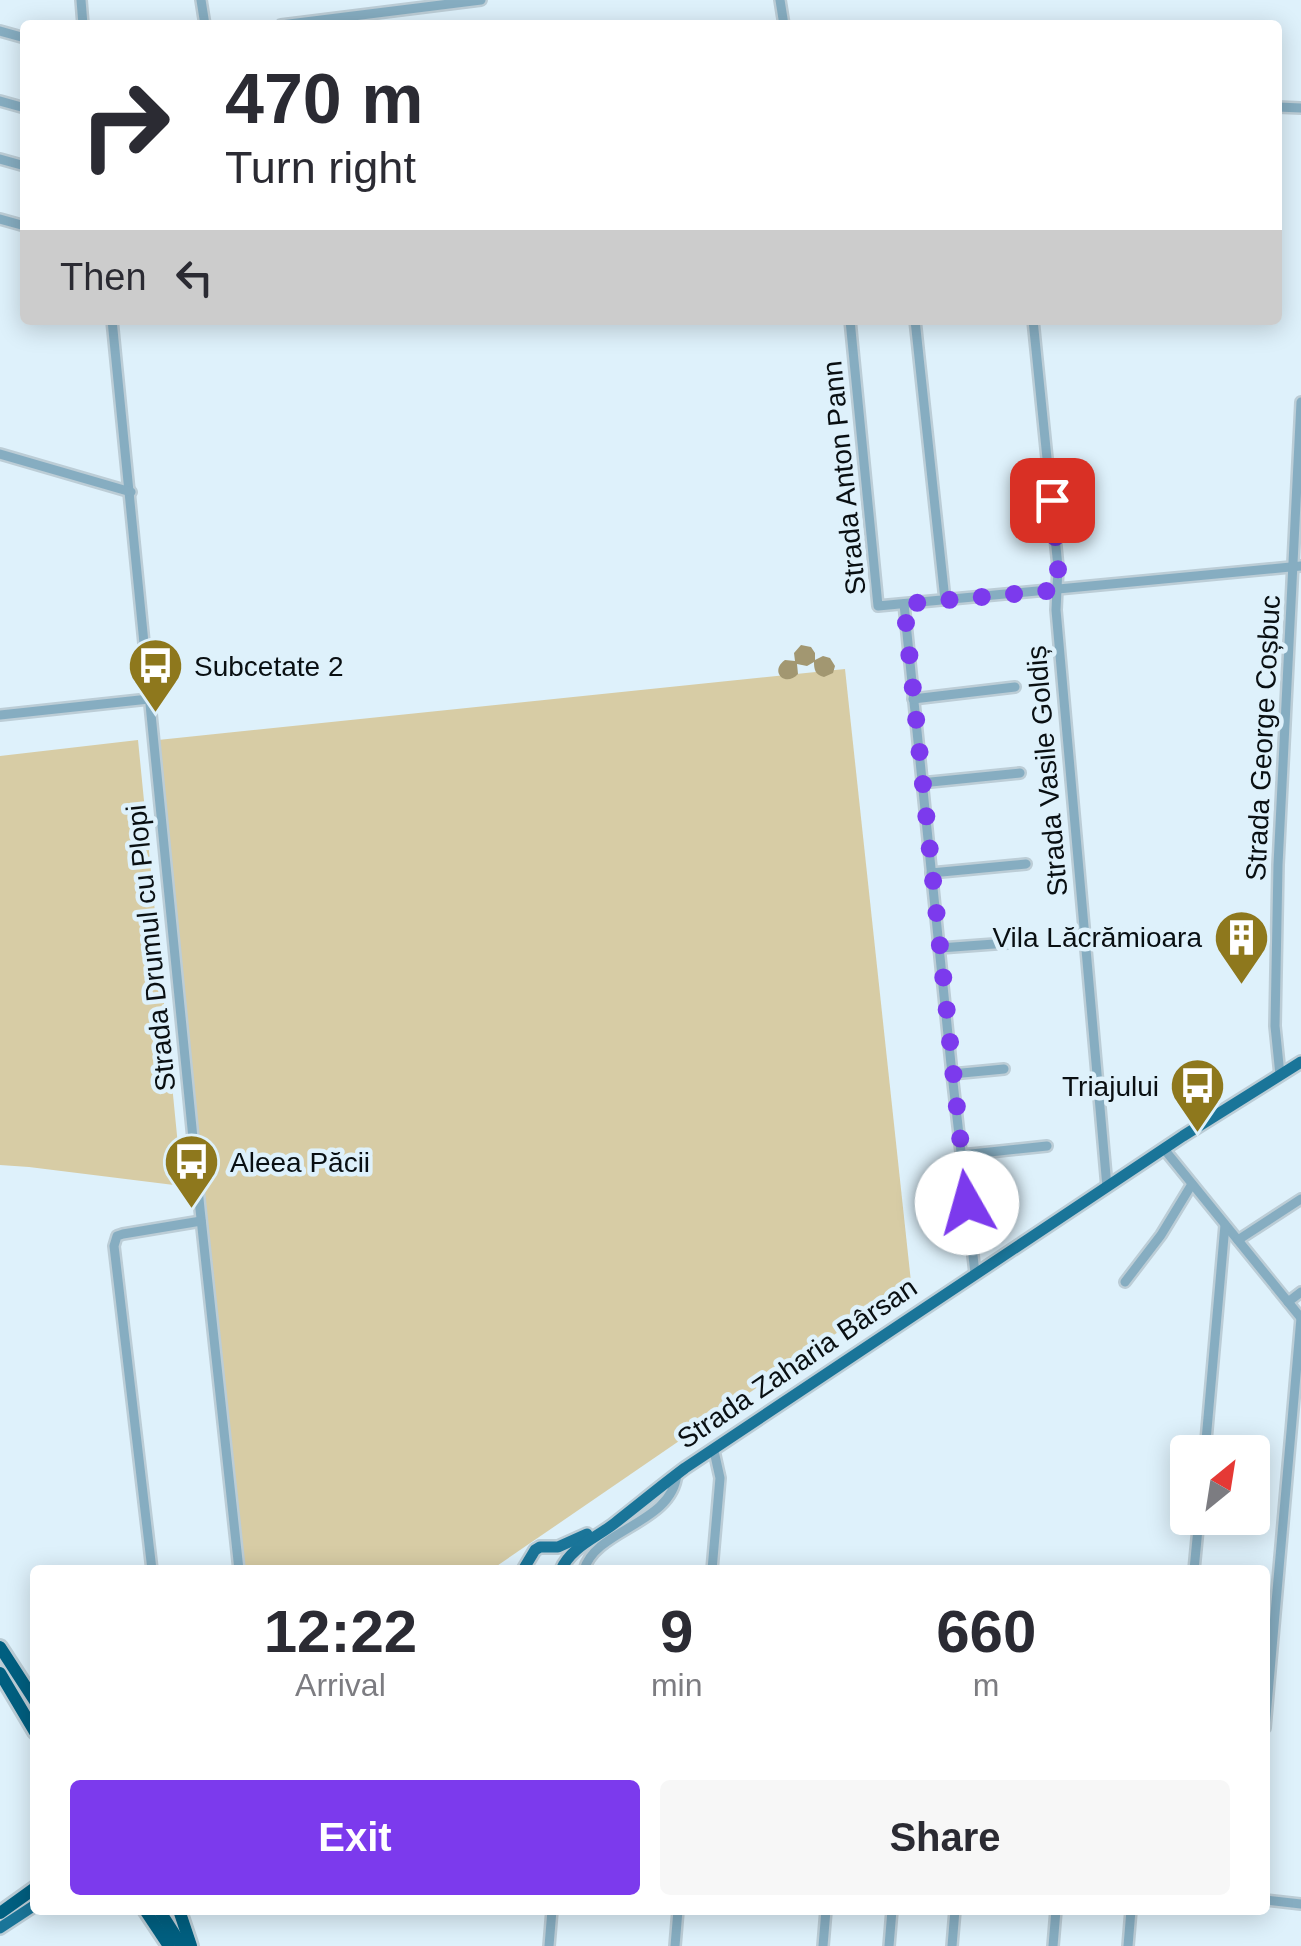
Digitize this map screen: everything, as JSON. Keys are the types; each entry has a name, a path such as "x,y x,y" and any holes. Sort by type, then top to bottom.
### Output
{"highway":[{"path":"0,1647 30,1693"},
{"path":"0,1674 30,1724"},
{"path":"0,1913 30,1892"},
{"path":"148,1915 169,1946"},
{"path":"162,1915 182,1946"},
{"path":"180,1915 191,1946"}],"main road":[{"name":"Strada Zaharia Bârsan","path":"626,1514 677,1474 975,1274 1301,1062"},
{"path":"527,1565 528,1558 540,1547 552,1548 577,1540 626,1514"},
{"path":"564,1565 578,1548 626,1514"},
{"path":"552,1548 561,1565"},
{"path":"0,1928 30,1908"}],"street":[{"path":"320,20 481,0"},
{"name":"Strada Drumul cu Plopi","path":"113,325 201,1221 239,1565"},
{"name":"Strada Anton Pann","path":"850,325 878,606 904,604"},
{"path":"916,325 945,600"},
{"name":"Strada Vasile Goldiș","path":"1034,325 1058,567 1056,610 1107,1187"},
{"name":"Strada George Coșbuc","path":"1280,1075 1275,1026 1277,916 1298,567 1301,402"},
{"path":"0,454 130,492"},
{"path":"975,1274 904,604 1298,567"},
{"path":"913,699 1015,687"},
{"path":"0,715 149,699"},
{"path":"922,783 1020,773"},
{"path":"931,873 1026,864"},
{"path":"940,948 1034,940"},
{"path":"952,1074 1004,1069"},
{"path":"962,1156 1047,1146"},
{"path":"1164,1149 1301,1318 1270,1671"},
{"path":"1125,1282 1162,1235 1192,1184"},
{"path":"1238,1240 1301,1199"},
{"path":"151,1565 114,1246 117,1236 123,1234 201,1221"},
{"path":"1206,1435 1225,1225"},
{"path":"1288,1302 1301,1292"},
{"path":"712,1565 720,1478 714,1450"},
{"path":"586,1565 597,1550 663,1504 675,1488 677,1474"},
{"path":"1194,1565 1197,1535"},
{"path":"1270,1901 1301,1904"},
{"path":"550,1946 552,1915"},
{"path":"675,1946 678,1915"},
{"path":"824,1946 826,1915"},
{"path":"889,1946 892,1915"},
{"path":"952,1946 954,1915"},
{"path":"1053,1946 1056,1915"},
{"path":"1128,1946 1131,1915"}],"shaded area":[{"path":"801,645 811,647 815,660 830,658 835,666 833,673 819,675 814,662 807,666 797,664 798,674 784,679 779,673 780,664 795,661 794,653"},
{"path":"845,669 911,1282 498,1565 236,1565 158,740"},
{"path":"138,740 182,1186 0,1165 0,756"}],"place":[{"name":"Subcetate 2","path":"155,715"},
{"name":"Vila Lăcrămioara","path":"1241,986"},
{"name":"Triajului","path":"1198,1135"},
{"name":"Aleea Păcii","path":"191,1211"}],"route":[{"path":"967,1203 904,604 1058,590 1052,500"}]}
